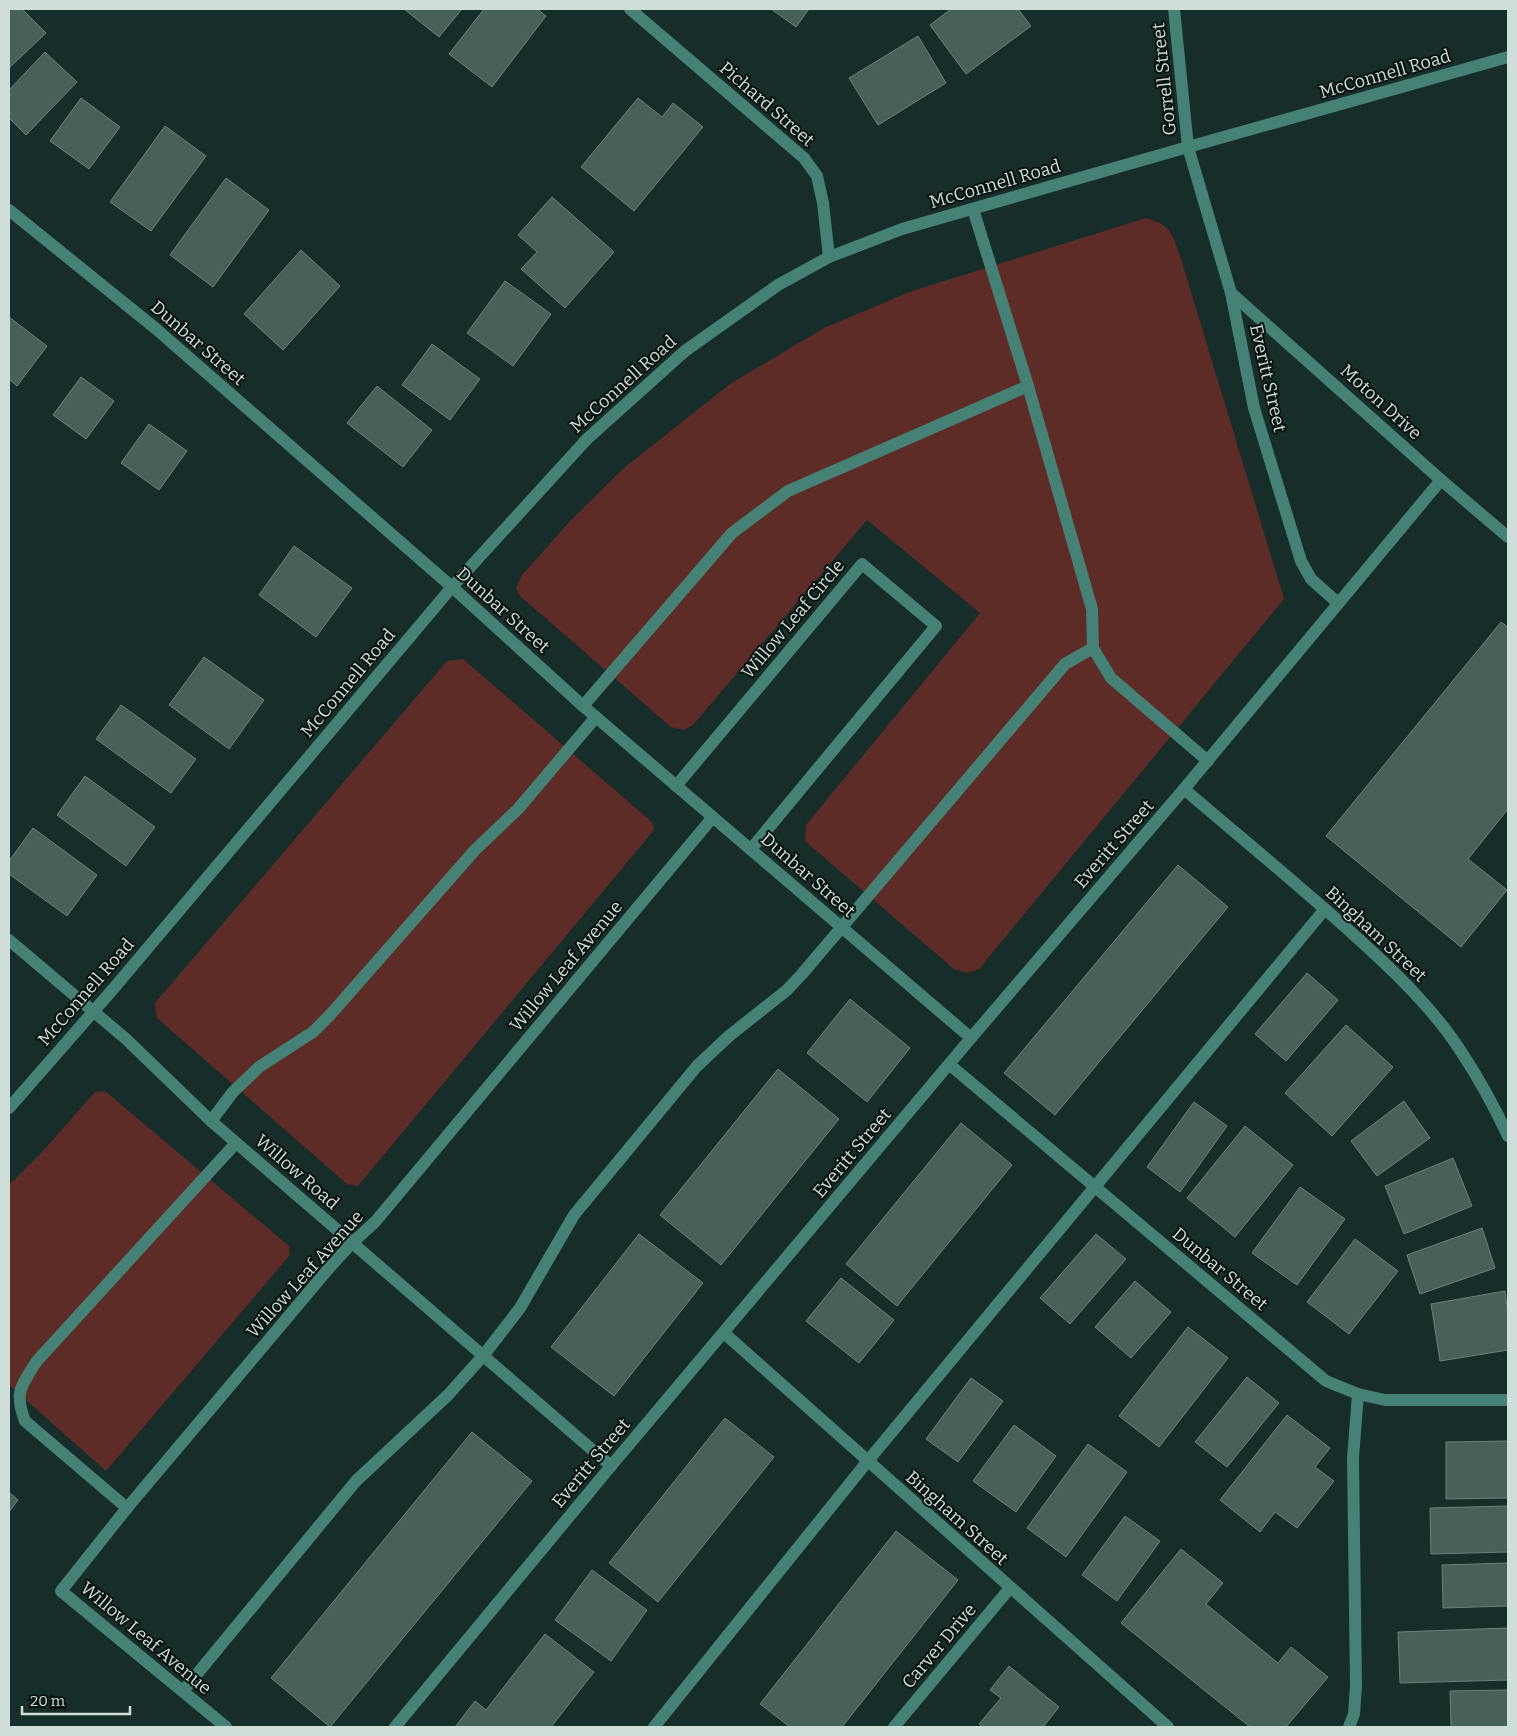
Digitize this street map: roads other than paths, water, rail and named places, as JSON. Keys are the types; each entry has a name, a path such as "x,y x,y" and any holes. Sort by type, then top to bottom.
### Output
{"street":[{"name":"Pichard Street","path":"630,9 804,158 817,176 823,203 829,256"},
{"name":"Gorrell Street","path":"1174,9 1188,147"},
{"name":"McConnell Road","path":"9,1108 94,1011 452,587 587,439 684,351 778,285 829,256 902,229 1508,58"},
{"name":"Everitt Street","path":"1188,147 1231,293 1254,408 1301,561 1311,579 1338,603"},
{"path":"972,209 1028,386 1092,609 1093,648 1111,678 1208,761"},
{"name":"Dunbar Street","path":"9,210 155,328 452,587 583,706 971,1038"},
{"name":"Moton Drive","path":"1231,293 1441,480 1508,537"},
{"path":"583,706 732,533 788,491 1028,386"},
{"name":"Everitt Street","path":"396,1727 611,1466 971,1038 1208,761 1441,480"},
{"name":"Willow Leaf Circle","path":"676,786 862,564 936,626 751,849"},
{"path":"183,1691 356,1481 448,1395 483,1356 520,1308 574,1215 697,1066 729,1036 787,990 1065,664 1093,648"},
{"path":"211,1121 233,1092 259,1067 313,1032 330,1015 475,850 518,810 596,716"},
{"name":"Bingham Street","path":"1184,789 1325,909 1390,968 1427,1007 1462,1052 1500,1118 1508,1136"},
{"name":"Willow Leaf Avenue","path":"226,1727 61,1590 127,1508 352,1243 375,1222 713,817"},
{"path":"654,1727 867,1462 1325,909"},
{"name":"Willow Road","path":"9,940 126,1039 236,1143 611,1466"},
{"name":"Dunbar Street","path":"950,1065 1326,1381 1358,1394 1386,1400 1508,1400"},
{"path":"127,1508 25,1421 18,1404 22,1386 36,1362 236,1143"},
{"name":"Bingham Street","path":"724,1333 867,1462 1168,1727"},
{"path":"1349,1727 1354,1714 1356,1686 1353,1458 1358,1394"},
{"name":"Carver Drive","path":"894,1727 1010,1588"}]}
